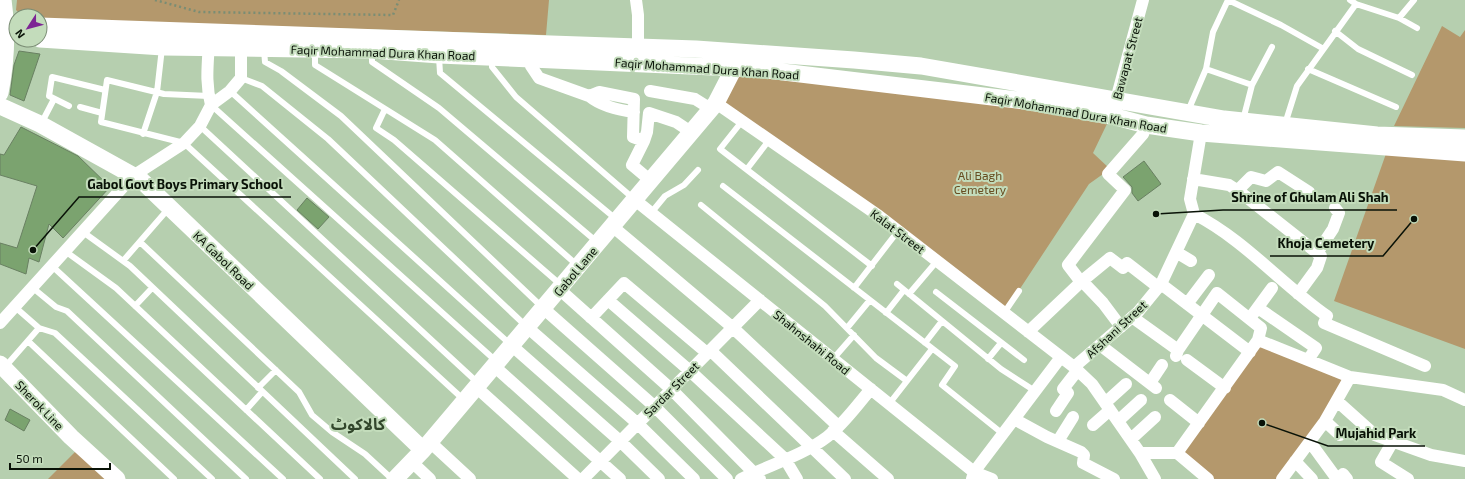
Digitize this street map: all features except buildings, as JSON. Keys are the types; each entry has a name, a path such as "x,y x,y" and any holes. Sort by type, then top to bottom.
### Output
{"main road":[{"path":"0,93 5,66 7,31 3,0"},
{"name":"Faqir Mohammad Dura Khan Road","path":"48,27 116,36 162,47 209,39 241,48 315,48 372,50 438,55 492,56 530,51"},
{"name":"Faqir Mohammad Dura Khan Road","path":"48,39 116,36 737,60 890,63 921,66 1242,121 1283,133 1465,153"},
{"name":"Faqir Mohammad Dura Khan Road","path":"737,60 758,69 1025,101 1112,116 1146,125 1201,133 1283,133 1465,138"},
{"name":"Gabol Lane","path":"394,479 465,401 714,106 737,60"},
{"path":"888,84 890,63"},
{"name":"KA Gabol Road","path":"0,106 40,124 141,180 421,451"},
{"name":"Sherok Line","path":"2,366 71,437 117,479"}],"street":[{"path":"636,0 638,15 638,55"},
{"name":"Bawapat Street","path":"1112,116 1143,0"},
{"path":"0,324 133,176 184,143 200,126 210,101 206,70 209,39"},
{"path":"210,101 230,91 242,78 241,48"},
{"path":"530,51 531,66 539,78 589,96 599,92 634,99 633,138 644,141"},
{"name":"Kalat Street","path":"650,91 695,99 714,106 743,120 898,231 1061,357 1092,384 1131,439 1155,479"},
{"path":"651,181 632,166 647,132 649,113 676,122 692,132"},
{"path":"1121,327 1103,303 1081,282 1068,265 1125,190 1108,174 1143,134 1146,125"},
{"path":"1201,133 1190,199 1194,214 1216,225 1298,294 1327,316 1324,323 1425,366"},
{"path":"1238,190 1251,177 1266,181 1278,172 1309,192"},
{"path":"1193,179 1229,185 1238,190 1321,256 1317,268 1298,294"},
{"name":"Shahnshahi Road","path":"635,200 871,389 973,476 992,479"},
{"path":"1317,253 1333,229 1339,213 1335,208"},
{"name":"Afshani Street","path":"1056,411 1068,393 1063,389 1076,369 1100,345 1132,317 1160,286 1194,214"},
{"path":"615,223 732,327 888,479"},
{"path":"1176,252 1191,261"},
{"path":"1028,332 1081,282 1110,258 1123,268 1127,263 1187,304 1250,352"},
{"path":"1187,304 1209,275"},
{"path":"591,318 624,283 709,351 845,479"},
{"path":"561,287 591,318 671,390 757,476"},
{"path":"1250,318 1272,288"},
{"path":"1177,453 1250,352 1258,340 1261,328 1217,293 1180,355"},
{"path":"608,300 690,371 785,459 797,479"},
{"name":"Sardar Street","path":"583,479 760,300"},
{"path":"543,308 654,406 727,479"},
{"path":"1258,308 1316,348 1308,360"},
{"path":"1132,317 1225,388"},
{"path":"527,327 637,423 694,479"},
{"path":"1258,340 1350,377 1443,390 1465,400"},
{"path":"511,345 620,441 659,479"},
{"path":"1100,345 1153,386 1162,366"},
{"path":"973,476 1061,357"},
{"path":"496,364 620,479"},
{"path":"1282,479 1325,421 1350,377"},
{"path":"1093,425 1126,384"},
{"path":"477,386 578,479"},
{"path":"741,479 757,476 785,459 827,437 871,389"},
{"path":"1118,421 1141,400"},
{"path":"1170,400 1199,424"},
{"path":"1337,401 1375,435 1431,455 1465,461"},
{"path":"1058,441 1073,417"},
{"path":"1131,439 1155,417"},
{"path":"1014,419 1047,437 1081,452 1084,455 1083,463 1114,479"},
{"path":"1325,421 1340,435"},
{"path":"1393,441 1381,462 1408,479"},
{"path":"1310,442 1337,479 1343,474 1348,479"},
{"path":"421,451 430,479"},
{"path":"421,451 470,479"},
{"path":"1140,453 1177,453 1208,479"},
{"path":"1296,461 1312,479"}],"lane":[{"path":"1187,112 1206,69 1213,32 1228,0 1281,25 1322,48"},
{"path":"1350,0 1356,4 1399,18 1417,28"},
{"path":"1399,18 1414,0"},
{"path":"1283,133 1297,86 1322,48 1356,4"},
{"path":"1335,31 1358,49 1412,75"},
{"path":"143,134 157,92 162,47"},
{"path":"1242,121 1252,85 1272,47"},
{"path":"264,48 264,62 287,75 341,116 543,308"},
{"path":"315,48 315,65 435,140 579,266"},
{"path":"372,50 372,62 439,108 598,243"},
{"path":"438,55 440,73 615,223"},
{"path":"492,56 492,67 516,97 635,200"},
{"path":"1206,69 1252,85"},
{"path":"1308,69 1396,107"},
{"path":"69,106 49,96 52,77 105,90"},
{"path":"242,78 262,86 328,139 527,327"},
{"path":"465,401 184,143 143,134 101,122 107,80 157,92 210,101 496,364"},
{"path":"230,91 511,345"},
{"path":"40,124 54,99"},
{"path":"80,107 102,113"},
{"path":"385,109 376,128 394,140 561,287"},
{"path":"743,120 720,149 872,266"},
{"path":"200,126 477,386"},
{"path":"747,169 770,139"},
{"path":"651,213 665,196 684,185 698,170"},
{"path":"723,186 955,366 942,385 1003,434"},
{"path":"701,205 825,306 876,358 907,381"},
{"path":"123,261 170,208"},
{"path":"854,288 898,231"},
{"path":"83,232 123,261 354,479"},
{"path":"140,242 299,392 312,415 332,432 365,454 394,479"},
{"path":"66,251 116,288 320,479"},
{"path":"886,313 937,261"},
{"path":"52,266 283,479"},
{"path":"897,284 1001,370 1035,391"},
{"path":"32,288 56,307 67,311 246,479"},
{"path":"135,306 152,288"},
{"path":"1004,313 1019,291"},
{"path":"936,292 1024,360"},
{"path":"847,328 870,300"},
{"path":"15,307 39,328 55,333 212,479"},
{"path":"925,343 942,321"},
{"path":"2,366 39,328"},
{"path":"833,359 854,335"},
{"path":"28,341 174,479"},
{"path":"988,359 1001,343"},
{"path":"889,404 932,349"},
{"path":"246,410 276,370"}],"path":[{"path":"155,0 199,12 393,15 398,0"}],"green space":[{"path":"17,0 549,0 546,35 48,19 48,8 16,8"},
{"path":"1442,26 1460,37 1465,30 1465,128 1394,126"},
{"name":"Ali Bagh Cemetery","path":"746,67 1117,103 1093,153 1110,169 1089,184 1004,313 717,103"},
{"path":"1394,131 1465,137 1465,349 1334,301"},
{"path":"1258,340 1350,377 1285,479 1208,479 1177,453"},
{"path":"81,446 117,479 48,479"}],"place":[{"name":"Shrine of Ghulam Ali Shah","path":"1156,214"},
{"name":"Khoja Cemetery","path":"1414,219"},
{"name":"Gabol Govt Boys Primary School","path":"33,250"},
{"name":"Mujahid Park","path":"1262,423"}],"district":[{"name":"کالاکوٹ","path":"358,423"}]}
